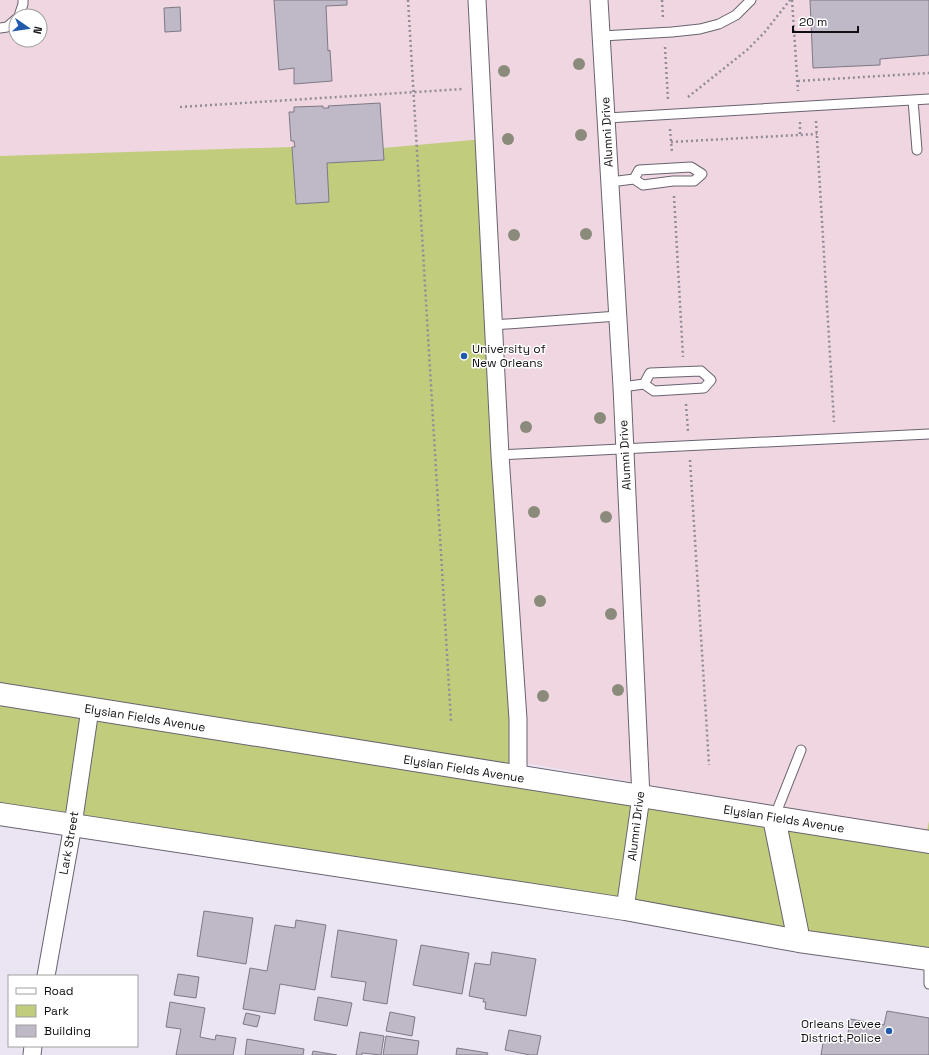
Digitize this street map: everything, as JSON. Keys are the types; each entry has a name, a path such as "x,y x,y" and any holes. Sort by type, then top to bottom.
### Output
{"street":[{"path":"477,0 500,455 518,719 518,777"},
{"name":"Alumni Drive","path":"599,0 622,387 641,797 625,909"},
{"name":"Elysian Fields Avenue","path":"0,694 929,842"},
{"name":"Lark Street","path":"46,975 73,825 90,709"},
{"path":"0,814 625,909 799,941 929,959"},
{"path":"774,818 799,941"}],"lane":[{"path":"602,36 700,29 719,24 736,15 752,0"},
{"path":"607,118 929,99"},
{"path":"913,100 917,150"},
{"path":"610,182 634,179 643,185 694,181 702,174 691,166 639,170 634,179"},
{"path":"493,325 618,316"},
{"path":"622,387 644,384 654,392 704,388 711,380 701,371 650,373 644,384"},
{"path":"500,455 929,434"},
{"path":"774,818 801,750"},
{"path":"929,959 929,984"}],"path":[{"path":"408,0 451,721"},
{"path":"791,0 798,81 800,135"},
{"path":"669,114 747,50 764,33 791,0"},
{"path":"798,81 929,73"},
{"path":"180,107 482,88"},
{"path":"816,119 834,422"},
{"path":"671,142 817,134"}],"shaded area":[{"name":"University of New Orleans","path":"0,0 929,0 929,834 0,671"}],"green space":[{"path":"484,139 518,777 925,841 929,821 929,959 0,814 0,156 292,147 296,204 327,163 383,160 383,148"}],"building":[{"path":"274,0 347,0 347,5 326,6 328,51 330,50 332,81 294,84 294,68 279,70"},
{"path":"810,0 929,0 929,55 880,59 880,65 813,68"},
{"path":"180,7 181,31 165,32 164,8"},
{"path":"380,103 384,160 327,163 329,202 296,204 292,147 295,147 294,141 291,141 289,112 294,112 294,107 323,106 323,108 329,108 328,106"},
{"path":"204,911 253,918 246,964 197,956"},
{"path":"296,920 326,925 315,990 280,984 275,1014 243,1009 250,968 267,971 275,925 295,928"},
{"path":"338,930 397,940 387,1004 363,1000 366,982 331,977"},
{"path":"421,945 469,953 462,994 413,985"},
{"path":"492,952 536,959 526,1016 485,1009 486,1002 483,1002 484,999 469,996 475,963 490,965"},
{"path":"178,974 199,977 196,998 174,995"},
{"path":"318,997 352,1003 347,1026 314,1020"},
{"path":"170,1002 205,1008 200,1037 215,1040 216,1035 236,1038 233,1055 176,1055 181,1029 166,1027"},
{"name":"Orleans Levee District Police","path":"887,1011 929,1018 929,1055 821,1055 824,1037 847,1041 850,1019 884,1025"},
{"path":"390,1012 415,1017 412,1036 386,1031"},
{"path":"246,1013 260,1016 257,1027 243,1024"},
{"path":"509,1030 541,1036 537,1055 505,1050"},
{"path":"360,1032 384,1036 381,1055 362,1053 362,1055 356,1055"},
{"path":"386,1036 419,1041 417,1055 383,1055"},
{"path":"247,1039 304,1049 303,1055 245,1055"},
{"path":"457,1048 488,1053 487,1055 456,1055"},
{"path":"313,1051 337,1055 312,1055"}],"place":[{"name":"University of New Orleans","path":"464,356"},
{"name":"Orleans Levee District Police","path":"889,1031"}]}
